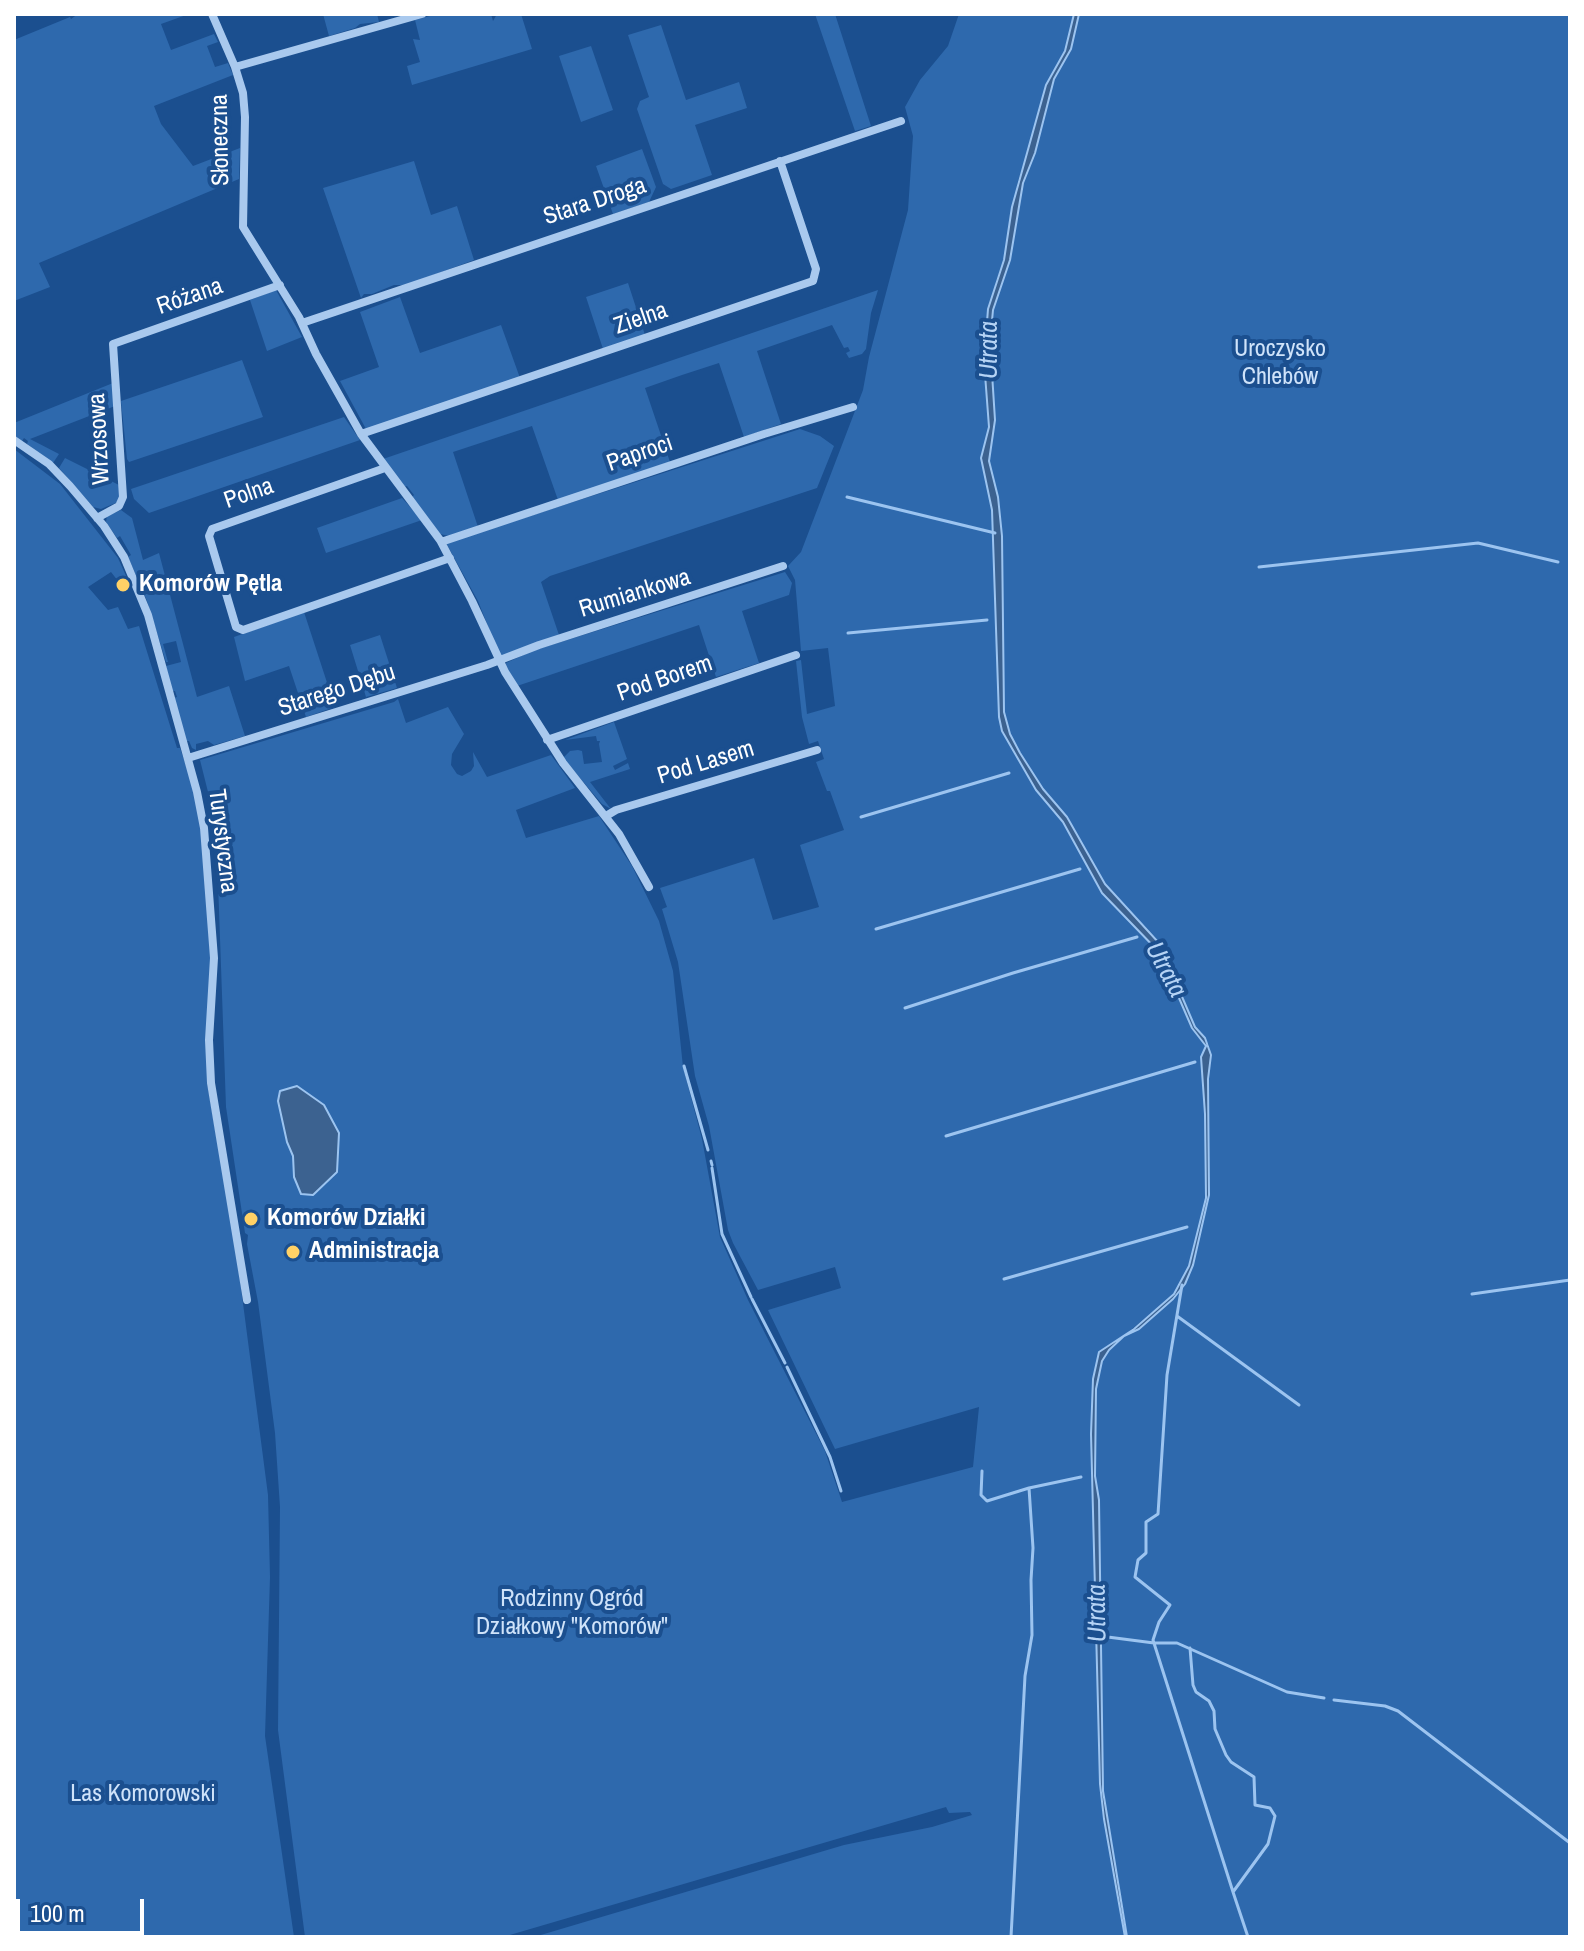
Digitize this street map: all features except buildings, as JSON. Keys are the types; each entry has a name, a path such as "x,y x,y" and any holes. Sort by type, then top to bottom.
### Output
{"street":[{"name":"Słoneczna","path":"212,14 235,67 245,113 242,224 280,285"},
{"path":"235,67 422,14"},
{"name":"Stara Droga","path":"302,323 901,121"},
{"name":"Zielna","path":"361,434 813,281 816,269 780,161"},
{"path":"280,285 361,434 441,542 499,660 547,740 606,816 649,887"},
{"name":"Różana","path":"113,344 280,285"},
{"name":"Wrzosowa","path":"97,518 122,502 119,406 113,344"},
{"name":"Paproci","path":"441,542 853,407"},
{"name":"Turystyczna","path":"14,440 53,468 97,518 123,555 143,601 188,758 201,807 210,888 214,958 209,1040 212,1092 247,1300"},
{"name":"Polna","path":"385,468 212,529 209,536 236,627 245,629 450,558"},
{"name":"Rumiankowa","path":"499,660 783,566"},
{"name":"Pod Borem","path":"547,740 796,655"},
{"name":"Starego Dębu","path":"188,758 499,660"},
{"name":"Pod Lasem","path":"606,816 616,810 817,750"}],"green space":[{"path":"78,14 189,14 161,24 171,50 214,34 218,42 207,46 215,67 228,63 233,75 154,106 161,124 193,166 240,148 239,179 39,263 50,287 14,301 14,40"},
{"path":"323,14 377,14 379,22 360,24 329,36"},
{"path":"437,14 491,14 493,21 497,14 521,14 532,49 412,85 407,66 420,62 413,39 420,40 415,20"},
{"path":"815,14 835,14 871,126 855,131"},
{"name":"Rodzinny Ogród Działkowy \"Komorów\"","path":"959,14 1074,14 1065,51 1046,85 1018,181 1004,260 996,281 984,361 989,427 981,458 992,510 1002,731 1036,790 1063,822 1102,893 1159,952 1192,1028 1206,1046 1201,1057 1206,1198 1189,1266 1174,1294 1098,1357 1093,1379 1091,1434 1100,1784 1125,1937 534,1937 844,1845 932,1827 972,1815 970,1812 949,1813 946,1807 503,1937 305,1937 278,1730 280,1507 275,1433 248,1235 245,1233 226,1107 217,854 211,804 200,760 398,699 406,723 448,707 464,734 452,754 451,765 462,776 474,766 473,752 487,777 551,755 575,788 516,810 526,838 599,816 632,866 659,921 673,971 683,1067 702,1139 720,1237 748,1300 825,1451 842,1502 973,1467 979,1407 835,1449 768,1310 841,1288 835,1267 758,1290 733,1243 709,1126 695,1076 678,962 662,909 667,907 660,888 754,858 773,920 819,907 800,845 844,830 816,762 824,759 818,741 809,744 802,717 796,661 801,660 807,714 835,706 828,648 801,651 795,580 788,566 801,552 863,390 908,210 913,136 905,107 920,80 948,46"},
{"name":"Uroczysko Chlebów","path":"1079,14 1570,14 1570,1937 1127,1937 1103,1791 1099,1500 1095,1476 1096,1389 1102,1361 1109,1350 1173,1299 1185,1284 1193,1265 1209,1195 1208,1079 1211,1060 1209,1045 1195,1027 1156,938 1105,884 1067,817 1043,789 1020,753 1010,734 1004,712 1002,535 998,497 989,461 995,420 990,342 993,310 1010,260 1023,183 1035,153 1054,79 1071,49"},
{"path":"661,25 686,100 739,82 747,108 695,125 712,175 671,189 663,184 637,109 640,101 649,97 628,35"},
{"path":"591,46 613,110 581,122 559,56"},
{"path":"642,149 656,187 649,202 613,214 596,166"},
{"path":"414,161 431,215 457,206 474,260 406,285 394,285 364,294 361,298 323,188"},
{"path":"628,283 645,335 603,349 586,297"},
{"path":"276,290 302,337 267,351 250,300"},
{"path":"878,290 866,349 862,354 849,358 846,353 850,351 848,347 844,348 832,325 757,351 781,424 744,437 719,363 682,375 645,388 670,462 558,500 532,426 453,452 478,527 449,536 440,534 412,497 414,495 383,459"},
{"path":"400,297 420,353 501,325 520,378 366,429 340,381 379,367 360,312"},
{"path":"242,360 263,417 129,462 121,401"},
{"path":"113,383 115,406 30,439 59,454 53,463 27,444 24,438 22,441 14,436 14,423"},
{"path":"344,417 360,440 149,513 134,499 131,489"},
{"path":"800,429 820,436 834,446 817,488 550,576 541,582 559,635 503,656 499,654 478,601 446,543"},
{"name":"Las Komorowski","path":"14,449 60,484 118,558 126,582 118,588 118,581 111,572 88,587 108,610 118,607 128,629 139,626 198,808 211,966 207,1083 235,1242 268,1495 270,1577 265,1736 294,1937 14,1937"},
{"path":"65,458 121,486 118,502 101,509 93,507 59,468"},
{"path":"402,498 422,520 326,553 317,528"},
{"path":"121,510 132,518 143,560 159,553 197,697 229,686 245,736 214,745 208,741 196,744 196,750 186,741 173,698 177,697 172,691 166,666 181,662 176,641 163,644 166,662 147,601 128,557 131,555 120,536 117,538 106,522 107,516"},
{"path":"785,572 792,583 789,595 742,611 759,663 716,677 699,625 517,686 506,667 506,663 532,651"},
{"path":"304,612 335,707 306,717 289,666 245,681 234,637"},
{"path":"380,635 397,688 366,697 350,645"},
{"path":"614,722 627,759 613,766 615,770 628,763 630,769 590,782 611,809 602,804 563,758 570,751 578,750 582,751 584,764 602,762 600,741 596,736 565,740"}],"water":[{"name":"Utrata","path":"1074,14 1079,14 1071,49 1054,79 1035,153 1023,183 1010,260 993,310 990,342 995,420 989,461 998,497 1002,536 1004,712 1010,734 1020,753 1043,789 1067,817 1105,884 1159,943 1195,1027 1205,1038 1211,1055 1208,1079 1209,1195 1193,1265 1185,1284 1173,1299 1109,1350 1102,1361 1096,1389 1095,1476 1099,1500 1103,1791 1127,1937 1100,1784 1091,1434 1093,1379 1099,1352 1134,1329 1174,1294 1189,1266 1206,1198 1201,1057 1206,1046 1192,1028 1159,952 1102,893 1063,822 1036,790 1002,731 992,510 981,458 989,427 984,361 988,309 1004,260 1012,207 1046,85 1065,51"},
{"path":"297,1086 324,1105 339,1133 337,1172 313,1195 301,1194 294,1177 293,1156 278,1101 280,1091"}],"waterway":[{"path":"847,497 995,533"},
{"path":"1259,567 1478,543 1558,562"},
{"path":"848,633 987,620"},
{"path":"861,817 1009,773"},
{"path":"876,929 1080,869"},
{"path":"905,1008 1137,937"},
{"path":"946,1136 1195,1062"},
{"path":"684,1066 708,1150"},
{"path":"711,1161 712,1165"},
{"path":"712,1168 722,1234 751,1297"},
{"path":"1004,1279 1187,1227"},
{"path":"1472,1294 1570,1280"},
{"path":"1182,1285 1167,1375 1158,1514 1146,1522 1146,1553 1138,1560 1135,1577 1170,1605 1159,1622 1153,1640 1233,1892"},
{"path":"752,1299 785,1363"},
{"path":"1177,1316 1299,1405"},
{"path":"787,1367 830,1457 841,1491"},
{"path":"982,1471 981,1495 987,1501 1081,1477"},
{"path":"1011,1937 1025,1676 1032,1635 1033,1548 1029,1488"},
{"name":"Utrata","path":"1100,1636 1177,1643 1287,1692 1324,1698"},
{"path":"1190,1648 1193,1685 1214,1711 1215,1729 1226,1755 1231,1762 1254,1777 1255,1805 1270,1808 1275,1816 1268,1844 1233,1892 1248,1937"},
{"path":"1334,1700 1385,1706 1398,1711 1570,1843"}],"place":[{"name":"Komorów Pętla","path":"123,585"},
{"name":"Komorów Działki","path":"251,1219"},
{"name":"Administracja","path":"293,1252"}]}
